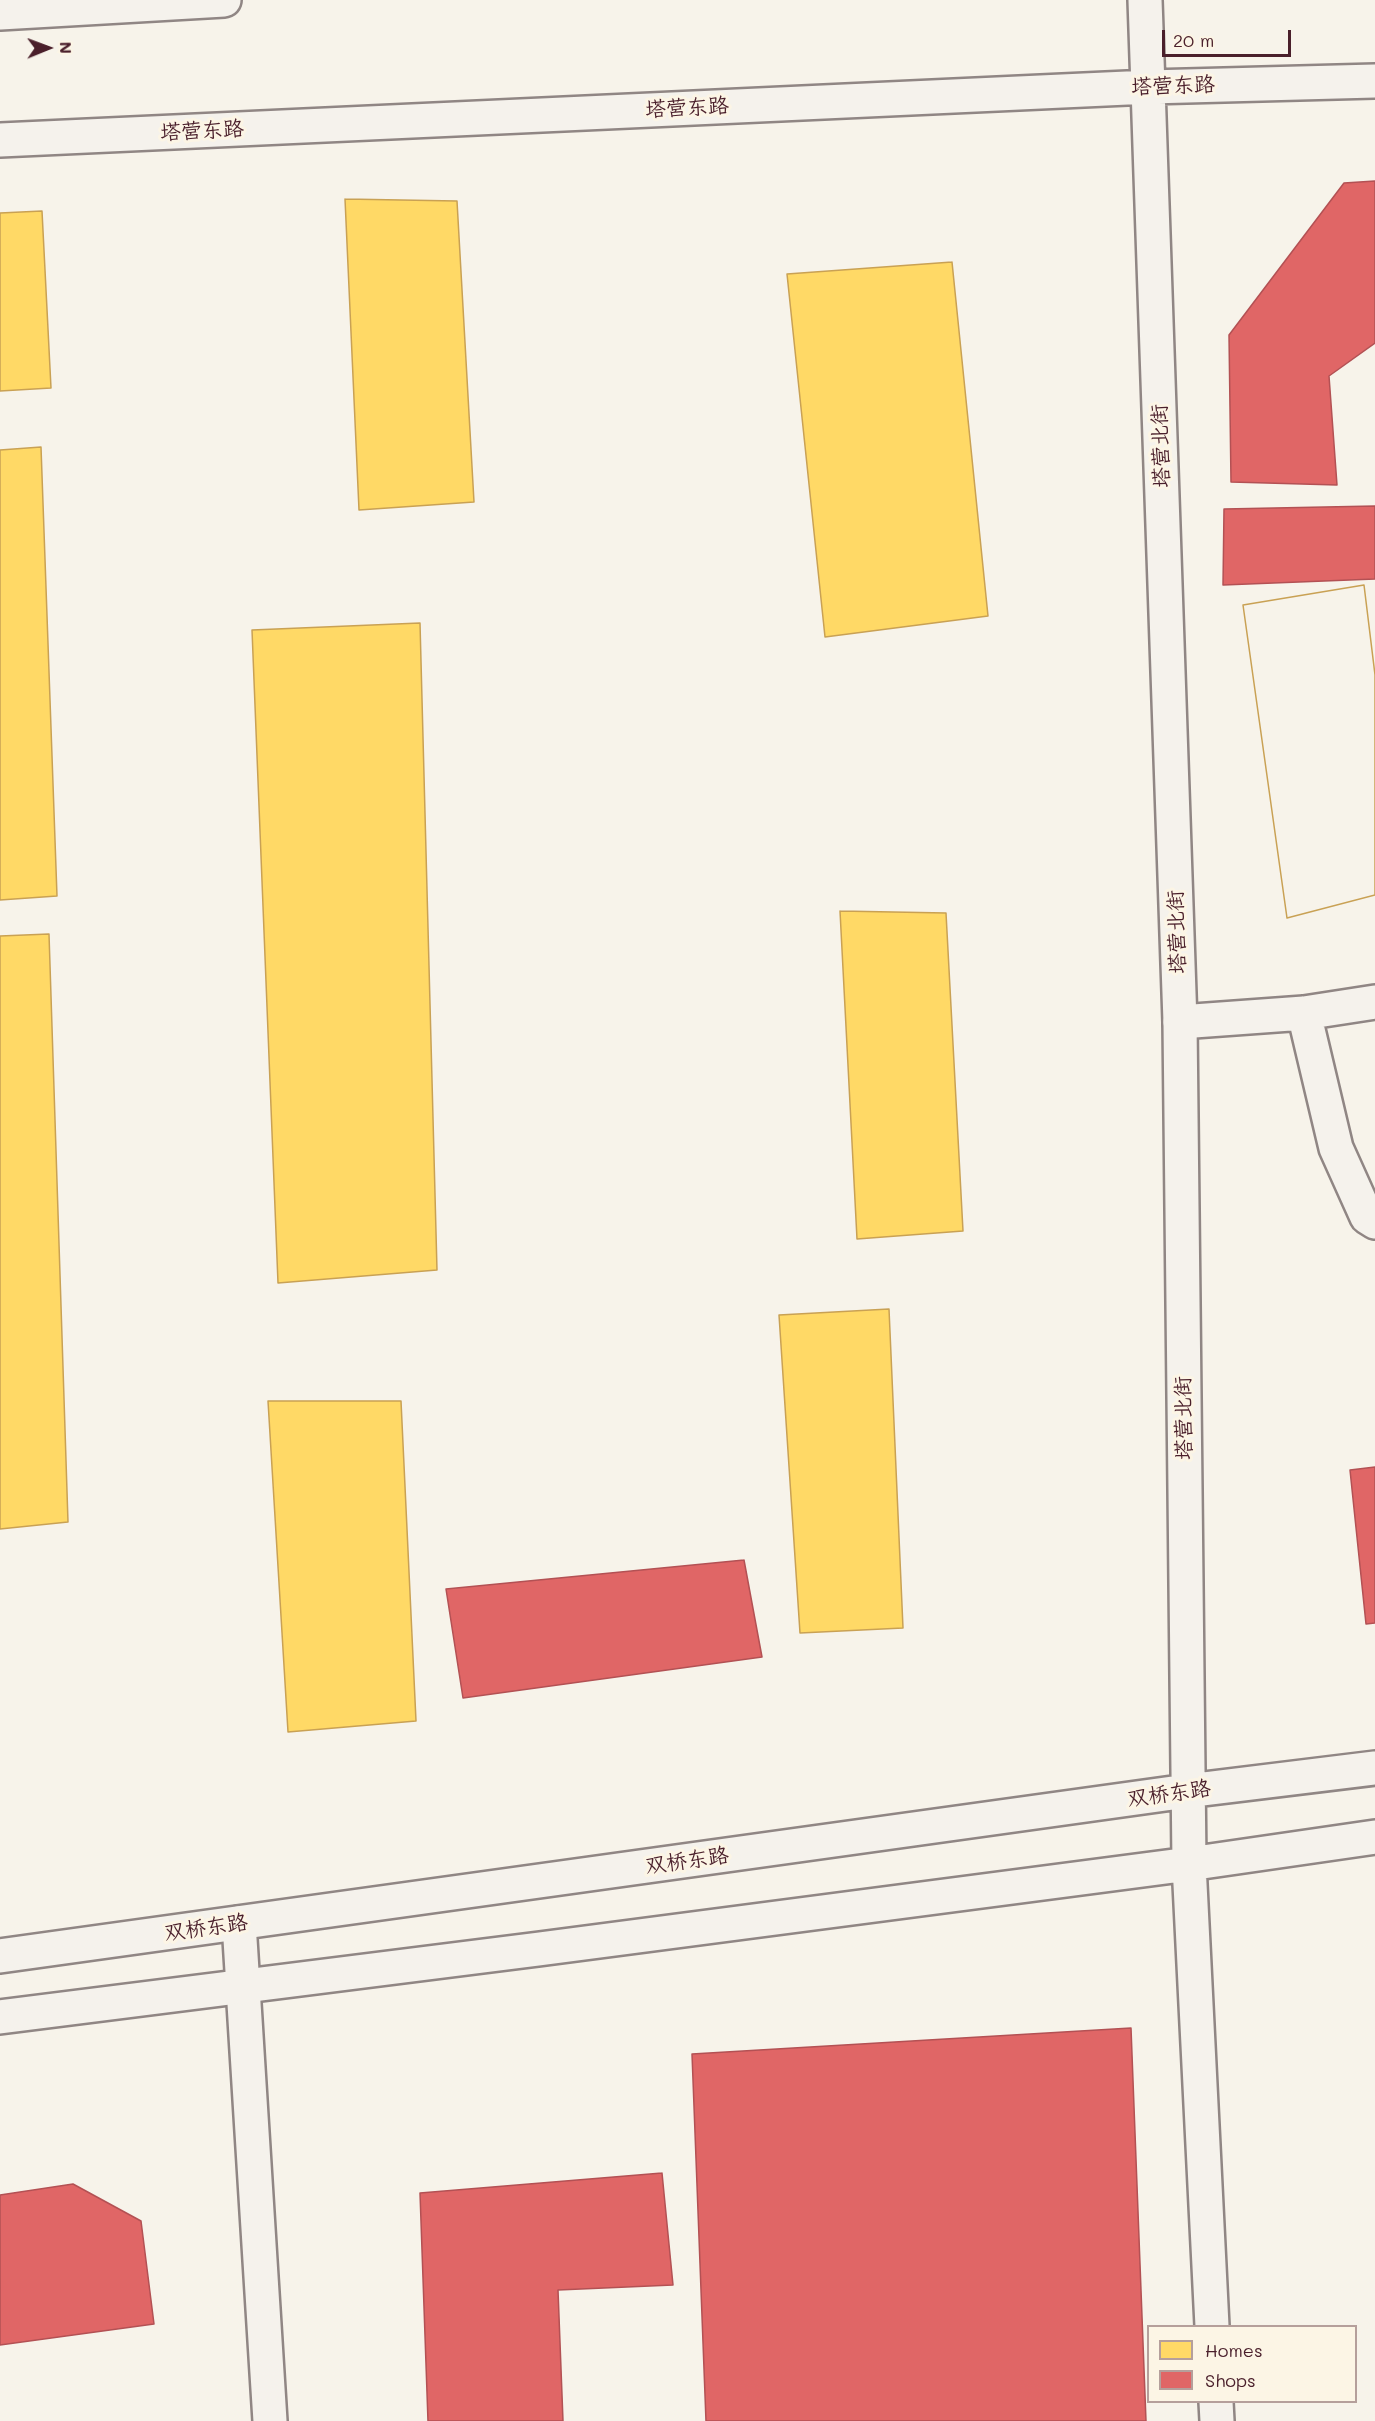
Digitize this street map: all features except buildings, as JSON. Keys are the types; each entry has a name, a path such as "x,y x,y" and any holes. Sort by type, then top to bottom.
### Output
{"street":[{"path":"0,13 224,0"},
{"name":"塔营北街","path":"1145,0 1180,1022 1189,1864 1212,2325"},
{"name":"塔营东路","path":"0,140 1149,87 1375,81"},
{"path":"1180,1022 1304,1013 1375,1002"},
{"path":"1304,1013 1336,1148 1368,1217 1375,1222"},
{"name":"双桥东路","path":"0,1956 1187,1791 1375,1768"},
{"path":"0,2017 1189,1864 1375,1837"},
{"path":"239,1923 270,2421"},
{"path":"1216,2403 1217,2421"}]}
